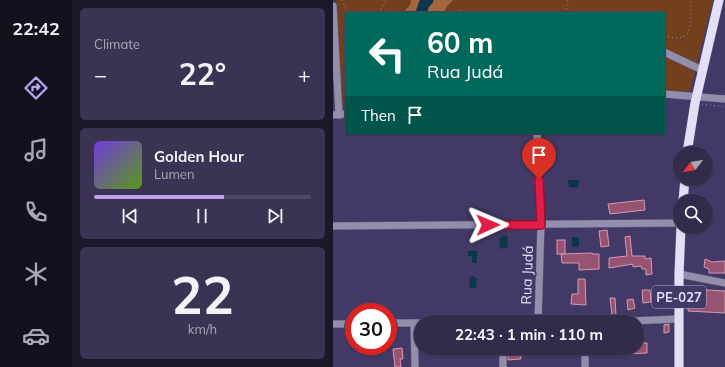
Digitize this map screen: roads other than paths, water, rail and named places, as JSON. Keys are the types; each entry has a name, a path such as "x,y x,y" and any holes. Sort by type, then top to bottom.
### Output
{"main road":[{"path":"688,146 702,70 719,0"},
{"name":"PE-027","path":"679,367 681,234"}],"street":[{"path":"333,6 339,114"},
{"path":"665,52 702,70"},
{"path":"665,94 696,100 725,99"},
{"name":"Rua Judá","path":"537,134 541,225 538,315"},
{"path":"333,226 673,223"},
{"path":"679,274 725,283"},
{"path":"644,320 679,319"},
{"path":"397,324 414,323"},
{"path":"333,324 345,324"},
{"path":"415,367 416,355"},
{"path":"503,355 503,367"},
{"path":"585,355 585,367"}],"water":[{"path":"568,180 579,180 578,188 569,187"},
{"path":"507,235 508,247 500,249 499,238"},
{"path":"572,237 579,237 579,246 572,247"},
{"path":"468,251 477,251 477,263 472,263 472,256 468,256"},
{"path":"474,276 477,279 476,288 470,288 469,277"}],"waterway":[{"path":"421,12 424,4 428,0"}]}
